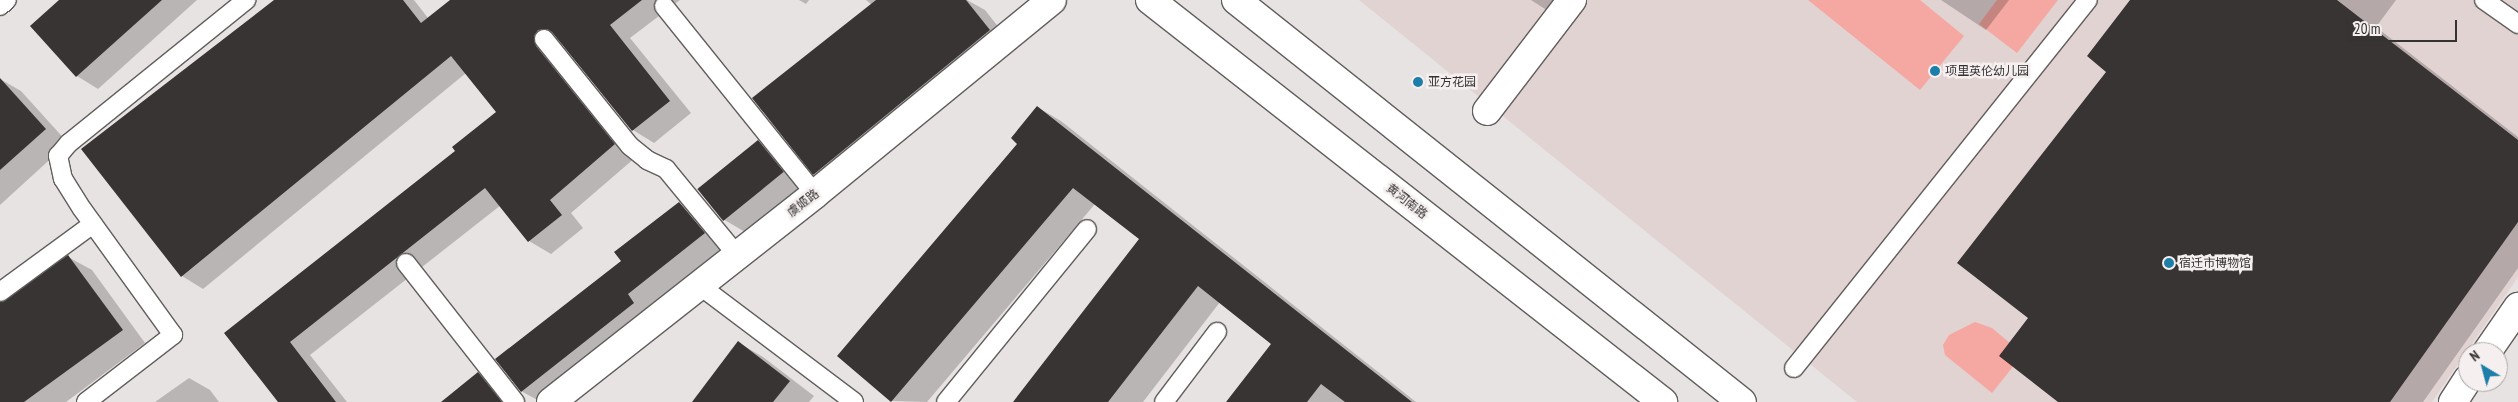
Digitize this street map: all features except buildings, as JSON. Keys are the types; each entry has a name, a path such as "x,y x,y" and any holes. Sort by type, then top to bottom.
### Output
{"main road":[{"name":"虞姬路","path":"551,402 815,194 1052,0"},
{"name":"黄河南路","path":"1150,0 1663,402"},
{"path":"1236,0 1742,402"},
{"path":"1487,111 1572,0"},
{"path":"2494,342 2518,307"}],"lane":[{"path":"0,6 7,0"},
{"path":"86,402 173,335 63,179 58,156 69,143 246,0"},
{"path":"1794,368 2088,0"},
{"path":"2484,0 2518,24"},
{"path":"664,6 815,194"},
{"path":"544,39 630,146 671,174 737,255"},
{"path":"0,292 93,224"},
{"path":"946,402 1087,229"},
{"path":"406,263 515,402"},
{"path":"699,285 844,399"},
{"path":"1164,402 1217,332"}],"shaded area":[{"path":"1359,0 2518,0 2518,277 2473,342 2458,342 2458,364 2432,402 1857,402"},
{"path":"1808,0 1920,0 1964,36 1920,90"},
{"path":"1997,0 2058,0 2017,53 1979,24"},
{"path":"1975,322 1992,328 2023,354 1992,393 1945,355 1943,345 1949,335"}],"place":[{"name":"项里英伦幼儿园","path":"1935,71"},
{"name":"亚方花园","path":"1418,82"},
{"name":"宿迁市博物馆","path":"2169,263"}]}
